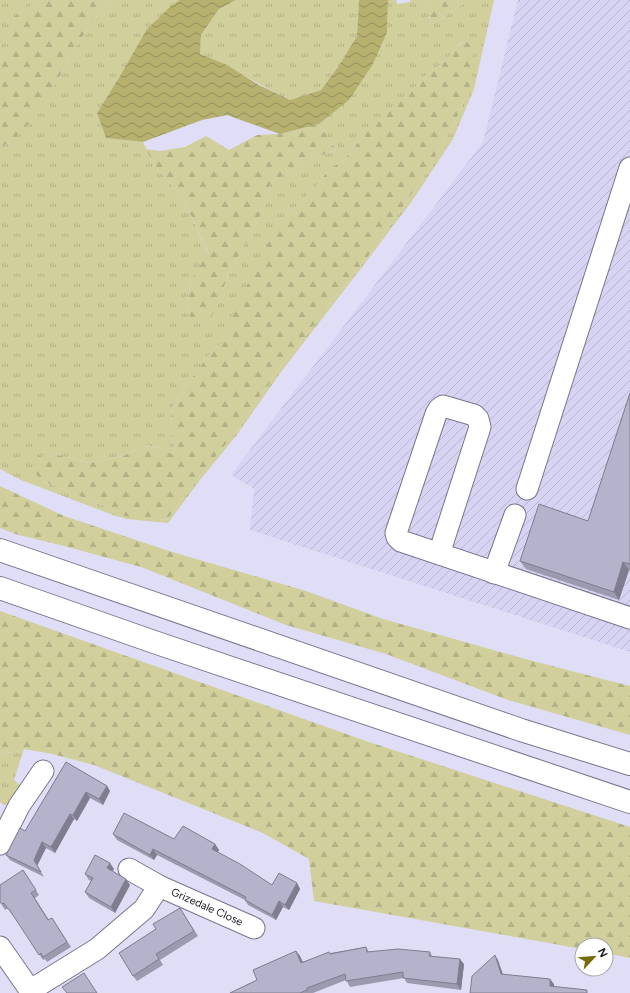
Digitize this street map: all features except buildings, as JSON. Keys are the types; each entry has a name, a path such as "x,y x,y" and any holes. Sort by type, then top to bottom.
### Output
{"highway":[{"path":"0,550 521,730 630,764"},
{"path":"0,588 154,642 630,802"}],"street":[{"path":"527,488 630,168"},
{"path":"440,554 480,427 478,419 474,415 443,406 436,414 396,533 397,537 401,541 630,618"},
{"path":"494,573 515,515"},
{"path":"0,844 19,806 43,771"},
{"name":"Grizedale Close","path":"129,869 156,891 254,928"},
{"name":"Grizedale Close","path":"32,991 97,949 144,909 156,891"},
{"path":"0,947 32,991"}],"shaded area":[{"path":"518,0 630,0 630,652 250,530 254,489 231,475 483,142"}],"green space":[{"path":"0,0 40,0 15,16 10,29 9,43 0,62"},
{"path":"40,0 108,0 74,49 53,89 25,128 9,143 0,147 0,62 9,43 10,29 15,16"},
{"path":"108,0 180,0 172,5 120,76 97,113 106,138 143,142 154,165 182,197 208,252 190,283 187,313 220,301 228,273 247,243 261,213 271,183 305,161 336,150 319,124 349,100 387,32 388,0 396,0 397,4 410,2 411,0 430,0 428,10 431,25 464,3 466,0 494,0 474,89 453,139 412,201 281,372 236,436 200,480 168,523 127,519 113,515 21,480 0,469 0,147 9,143 53,89 74,49","holes":["467,42 472,46 472,83 453,126 422,179 369,255 279,369 234,434 198,478 167,520 114,514 104,506 43,481 54,454 90,463 123,456 147,445 160,448 172,454 175,449 170,427 174,403 208,356 219,345 231,339 277,221 297,206 317,185 329,169 344,160 361,139 410,93 426,75 447,60 453,50 460,43"]},
{"path":"236,0 359,0 357,36 338,67 321,90 290,100 200,54 201,35 219,9"},
{"path":"430,0 466,0 464,3 431,25 428,10"},
{"path":"467,42 473,46 472,83 453,126 422,179 369,255 279,369 234,434 198,478 167,520 129,517 114,514 104,506 43,481 34,473 38,456 54,454 90,463 123,456 147,445 160,448 172,454 175,449 170,427 174,403 208,356 219,345 230,339 229,322 265,250 277,221 297,206 317,185 329,169 344,160 381,117 410,93 426,75 447,60 453,50 461,43"},
{"path":"319,124 336,150 305,161 271,183 261,213 247,243 228,273 220,301 210,319 200,323 194,320 187,313 190,283 208,251 182,197 154,165 146,149 160,151 185,147 206,136 229,150 257,135 280,134"},
{"path":"0,486 64,516 169,551 306,591 380,618 529,660 630,686 630,735 508,700 386,654 286,625 141,567 15,534 0,528"},
{"path":"0,611 369,742 630,827 630,958 614,955 614,937 574,937 574,948 314,901 309,859 263,833 94,765 52,754 24,749 0,755"},
{"path":"24,749 14,780 21,786 8,803 4,805 0,802 0,755"}],"water":[{"path":"180,0 236,0 219,9 201,35 200,54 227,65 259,85 290,100 321,90 338,67 357,36 359,0 388,0 387,32 373,64 349,100 319,124 280,134 227,115 202,120 143,142 106,138 97,113 147,29 172,5"}]}
